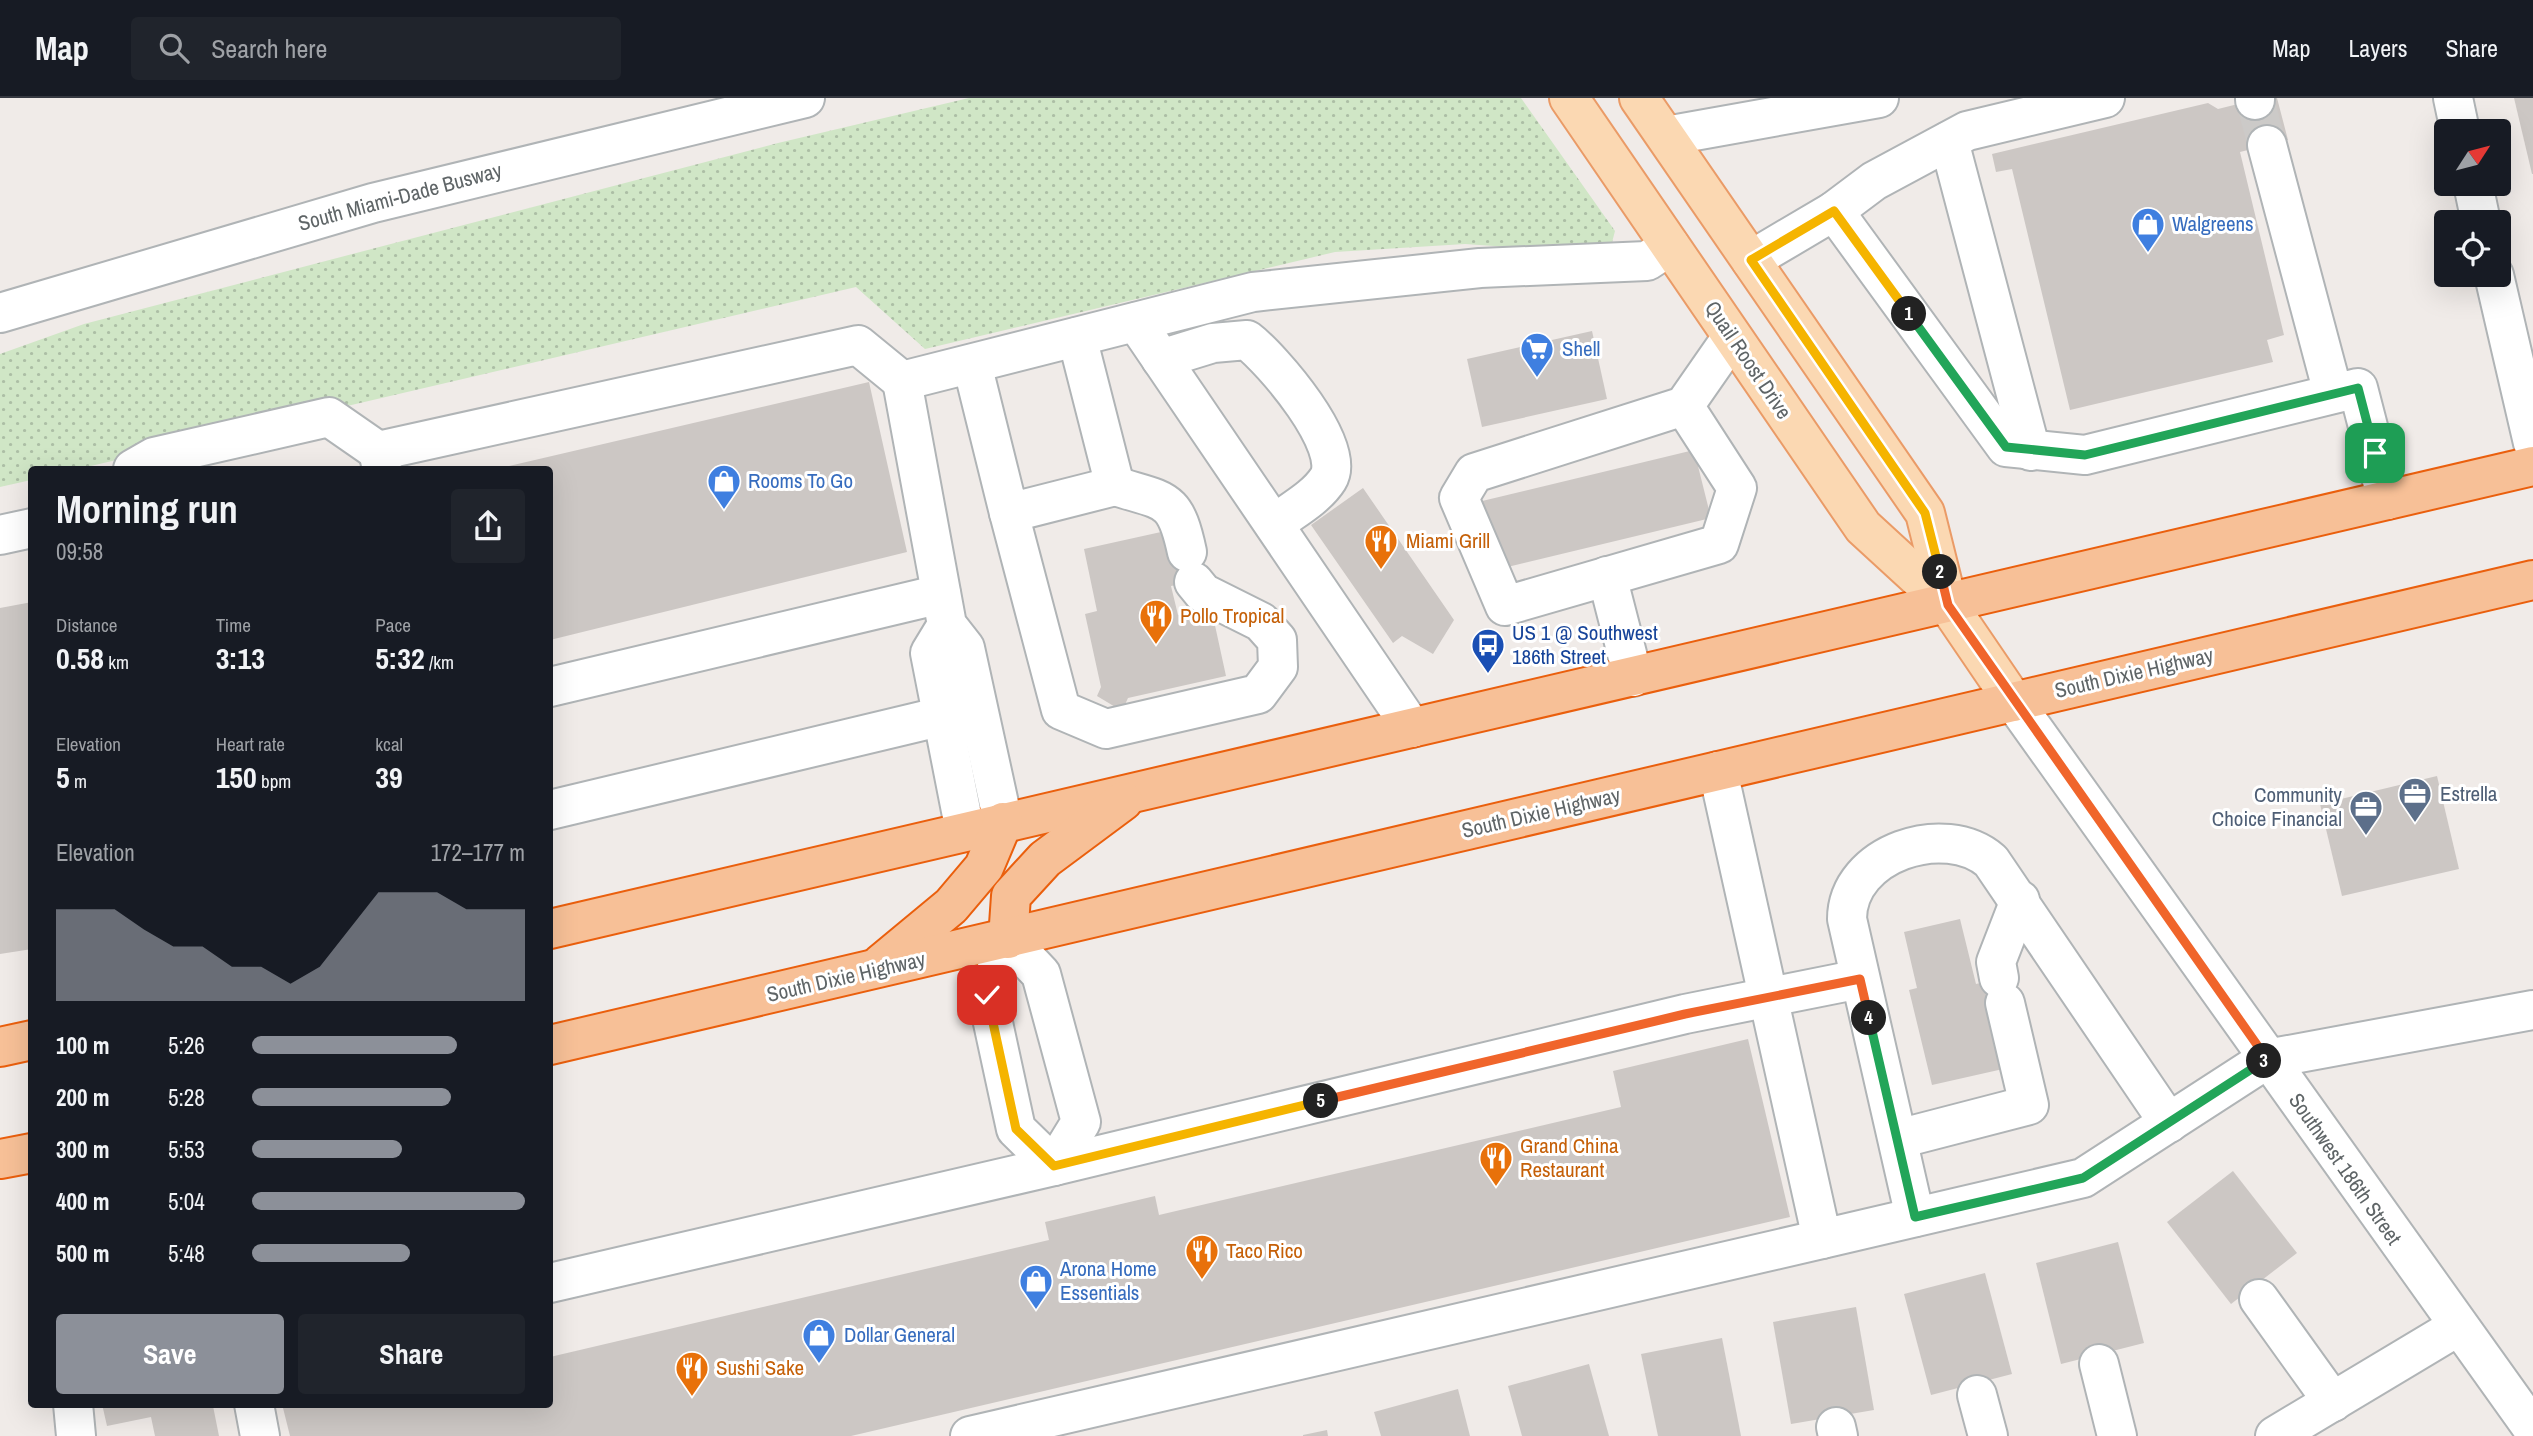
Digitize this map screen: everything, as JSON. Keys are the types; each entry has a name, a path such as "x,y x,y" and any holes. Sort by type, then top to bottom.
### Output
{"highway":[{"path":"553,928 1136,791 1948,605 2533,466"},
{"name":"South Dixie Highway","path":"553,1044 2533,580"},
{"path":"1009,939 1011,897 1045,859 1136,791"},
{"path":"874,970 951,906 984,867 1003,822"},
{"path":"0,1047 28,1041"},
{"path":"0,1159 28,1154"}],"main road":[{"name":"Quail Roost Drive","path":"1569,98 1863,527 1948,605 2014,702"},
{"name":"Quail Roost Drive","path":"1639,98 1925,513 1948,605"}],"street":[{"name":"South Miami-Dade Busway","path":"0,313 373,202 805,98"},
{"path":"1666,136 1840,102 1879,98"},
{"path":"1751,260 1834,211 1874,181 1958,136 2105,98"},
{"path":"2452,98 2457,119"},
{"path":"1958,136 2031,451"},
{"path":"2267,145 2333,393"},
{"path":"1834,211 2006,447 2085,455 2358,388 2387,500"},
{"path":"902,381 1253,292 1480,268 1647,261 1670,246"},
{"path":"2497,287 2533,443"},
{"path":"1136,322 1412,728"},
{"path":"1077,337 1115,486"},
{"path":"1684,406 1737,488 1719,544 1505,606 1459,498 1474,472 1684,406 1732,337"},
{"path":"1161,359 1213,343 1247,340 1265,354 1317,426 1332,461 1329,477 1318,491 1273,524"},
{"path":"138,466 155,457 329,417 380,460 858,345 902,381 944,610 965,648 1003,822"},
{"path":"972,363 1009,513 1061,710 1106,729 1258,694 1278,667 1277,640 1261,622 1203,593 1190,567 1175,510 1164,501 1115,486 1009,513"},
{"path":"0,535 28,529"},
{"path":"1607,576 1633,677"},
{"path":"553,686 944,610"},
{"path":"944,610 930,653 965,831"},
{"name":"Southwest 186th Street","path":"2014,702 2457,1327 2533,1429"},
{"path":"553,809 943,716"},
{"path":"1718,771 1766,997 1822,1239"},
{"path":"1915,1217 1847,919 1849,903 1871,870 1895,853 1936,844 1968,845 1991,861 2169,1123"},
{"path":"1898,1139 2029,1105 1996,962 2020,900"},
{"path":"1009,939 1041,974 1081,1122 1054,1166 1016,1129 987,995 1009,939"},
{"path":"553,1282 1766,997 1860,979"},
{"path":"970,1436 2083,1178 2267,1059 2533,1010"},
{"path":"2259,1299 2333,1402"},
{"path":"2275,1436 2457,1327"},
{"path":"2099,1364 2116,1436"},
{"path":"1978,1395 1988,1436"},
{"path":"73,1408 76,1436"},
{"path":"255,1408 260,1436"}],"green space":[{"path":"969,98 1521,98 1615,231 1609,254 1465,244 1335,252 925,349 856,287 91,466 28,466 28,481 0,487 0,354 84,324 778,143"}],"building":[{"name":"Walgreens","path":"2262,98 2277,98 2288,140 2240,152 2284,335 2267,340 2273,362 2070,410 2012,169 1996,172 1992,154 2208,103 2218,109"},
{"path":"2514,98 2533,98 2533,174 2532,174"},
{"name":"Shell","path":"1592,331 1607,399 1482,427 1467,359"},
{"name":"Rooms To Go","path":"869,382 907,552 553,639 553,466 509,466"},
{"path":"1694,450 1711,518 1495,570 1478,502"},
{"name":"Miami Grill","path":"1363,488 1454,620 1433,654 1402,636 1393,643 1311,525"},
{"name":"Pollo Tropical","path":"1161,532 1167,555 1190,552 1198,581 1171,586 1178,615 1211,607 1226,676 1128,698 1122,711 1097,696 1101,687 1085,614 1097,611 1084,549"},
{"path":"28,603 28,950 0,954 0,608"},
{"path":"2437,776 2459,869 2342,896 2320,804"},
{"path":"1960,919 1976,984 2010,976 2003,1069 1932,1085 1909,990 1917,988 1904,932"},
{"path":"1748,1039 1790,1217 851,1436 290,1436 283,1408 553,1408 553,1356 1049,1240 1045,1222 1155,1196 1159,1215 1621,1107 1613,1071"},
{"path":"2233,1171 2297,1253 2231,1304 2167,1222"},
{"path":"2118,1242 2144,1343 2061,1364 2036,1263"},
{"path":"1985,1273 2012,1374 1931,1395 1904,1294"},
{"path":"1856,1307 1874,1410 1791,1424 1773,1322"},
{"path":"1722,1338 1741,1436 1658,1436 1641,1354"},
{"path":"1589,1364 1609,1436 1522,1436 1508,1386"},
{"path":"1458,1389 1470,1436 1381,1436 1374,1412"},
{"path":"103,1408 213,1408 219,1436 155,1436 151,1417 107,1426"},
{"path":"1327,1430 1328,1436 1303,1436 1303,1435"}],"tunnel":[{"path":"2255,100 2267,145"}],"place":[{"name":"Walgreens","path":"2148,254"},
{"name":"Shell","path":"1537,379"},
{"name":"Rooms To Go","path":"724,511"},
{"name":"Miami Grill","path":"1381,571"},
{"name":"Pollo Tropical","path":"1156,646"},
{"name":"US 1 @ Southwest 186th Street","path":"1488,675"},
{"name":"Estrella","path":"2415,824"},
{"name":"Community Choice Financial","path":"2366,837"},
{"name":"Grand China Restaurant","path":"1496,1188"},
{"name":"Taco Rico","path":"1202,1281"},
{"name":"Arona Home Essentials","path":"1036,1311"},
{"name":"Dollar General","path":"819,1365"},
{"name":"Sushi Sake","path":"692,1398"}],"route":[{"path":"987,995 1016,1129 1054,1166 1685,1014 1860,979 1915,1217 2083,1178 2267,1059 1948,605 1925,513 1751,260 1834,211 2006,447 2044,453 2085,455 2358,388 2375,453"}]}
